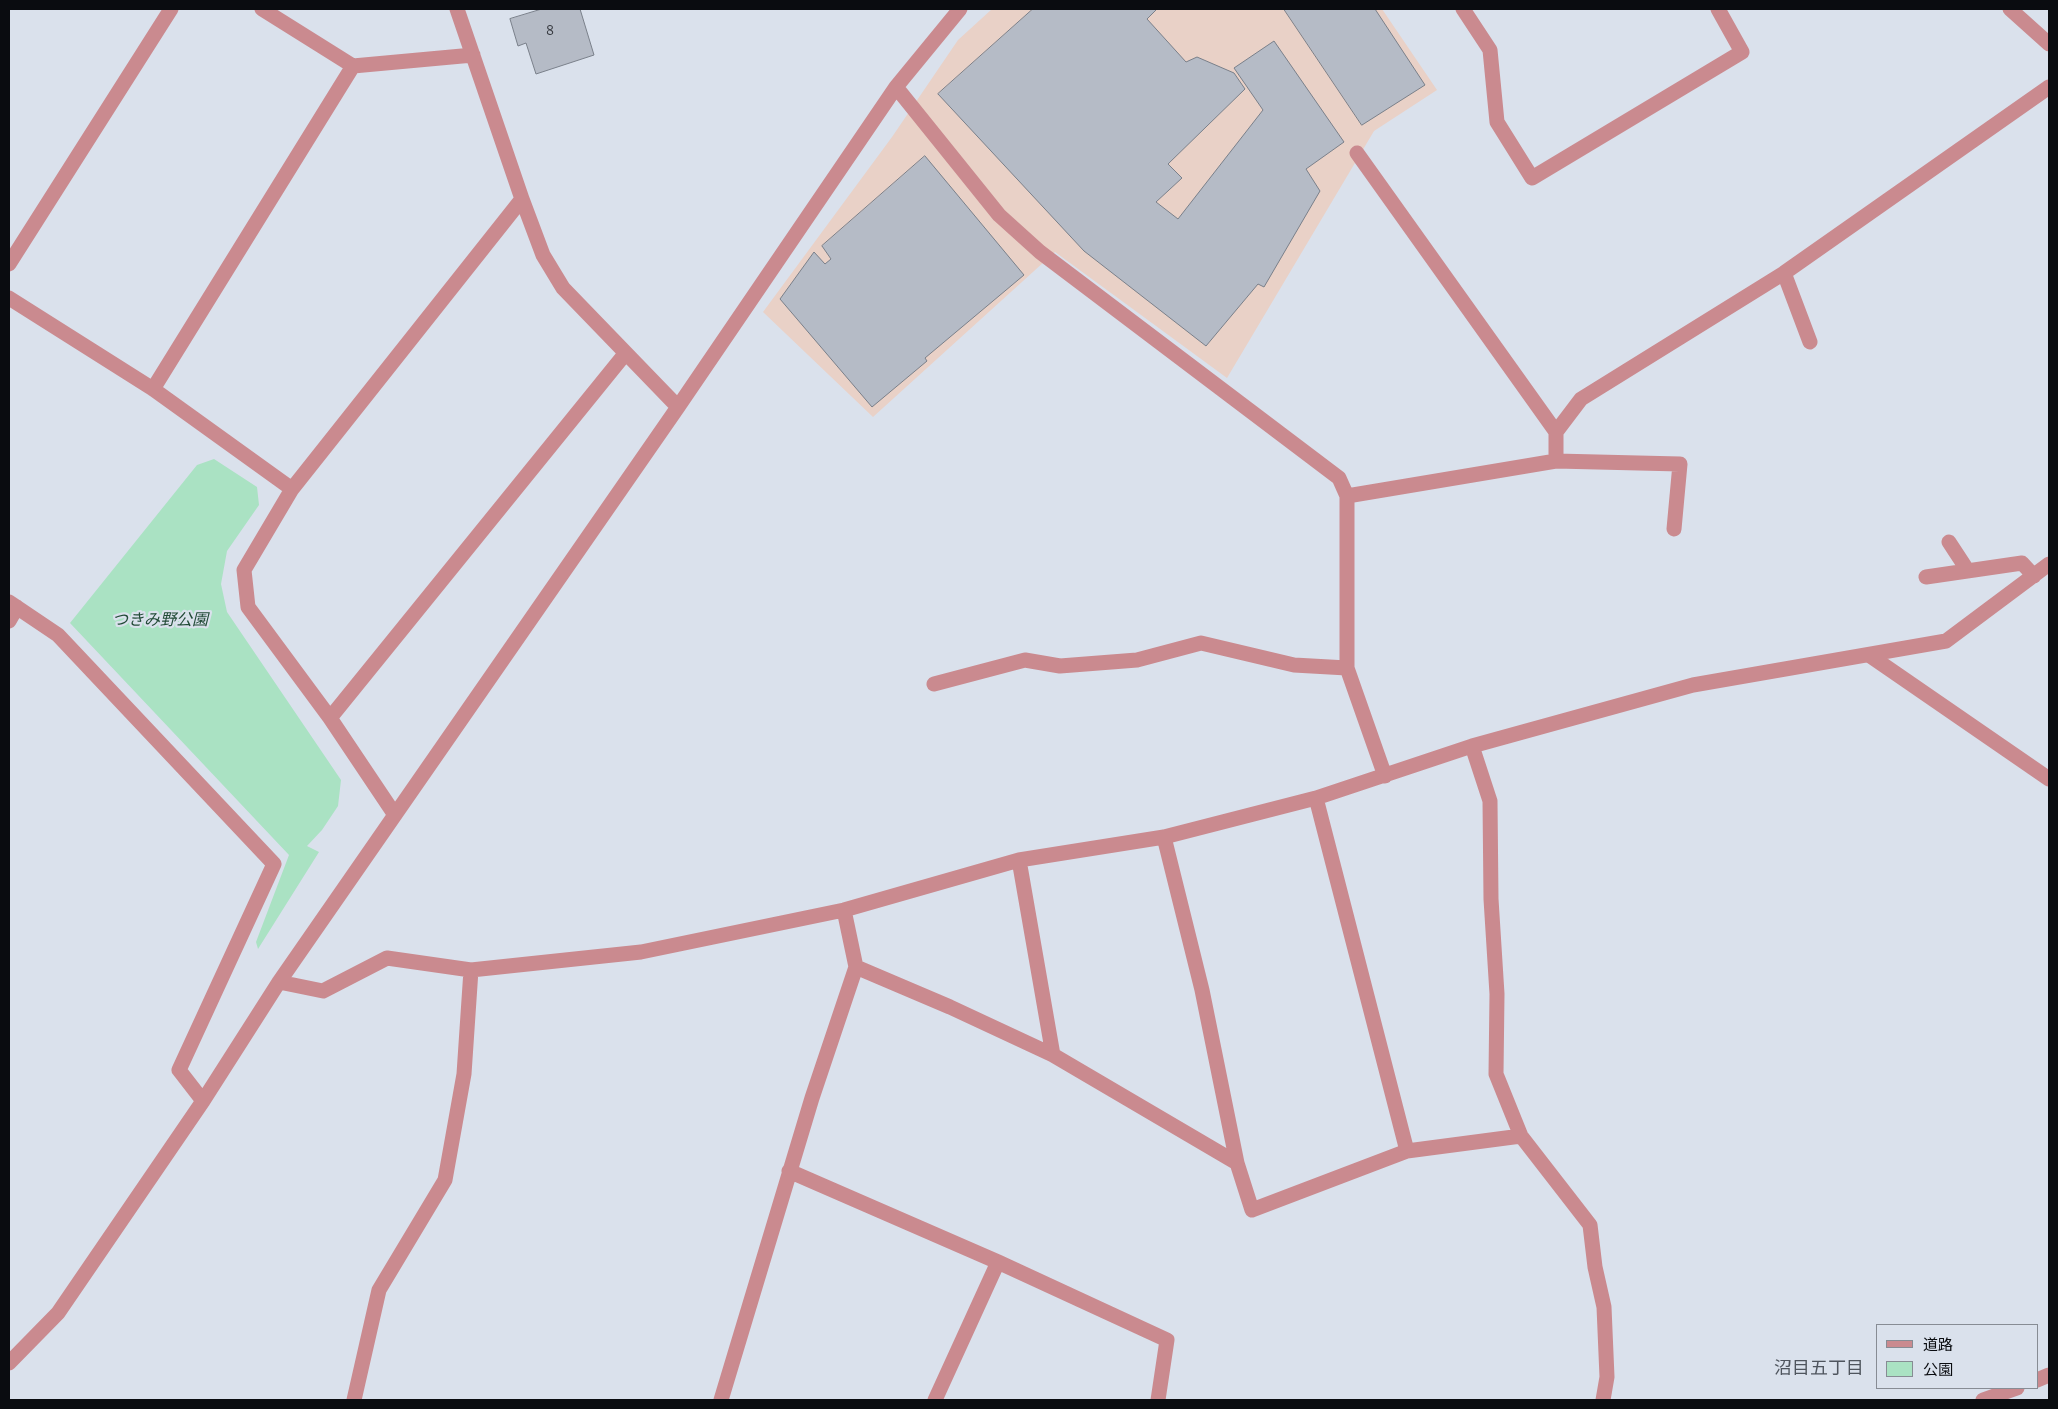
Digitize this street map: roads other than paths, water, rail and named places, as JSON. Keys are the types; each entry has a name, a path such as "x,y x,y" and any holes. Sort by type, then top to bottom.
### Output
{"street":[{"path":"9,264 171,9"},
{"path":"262,9 353,66 473,55"},
{"path":"457,9 543,255 563,288 678,407"},
{"path":"9,1363 58,1313 203,1101 278,982 678,407 896,87 960,9"},
{"path":"1463,9 1490,50 1497,122 1532,178 1742,52 1718,9"},
{"path":"2010,9 2049,44"},
{"path":"153,389 353,66"},
{"path":"896,87 999,215 1040,252 1339,478 1347,496 1347,668 1385,776"},
{"path":"1556,432 1581,399 1784,273 2049,88"},
{"path":"1356,152 1556,432 1556,461"},
{"path":"395,815 330,718 248,607 244,570 292,489 522,199"},
{"path":"1784,273 1810,342"},
{"path":"9,298 153,389 292,489"},
{"path":"330,718 625,354"},
{"path":"1347,496 1556,461 1680,464 1674,529"},
{"path":"1949,542 1968,571"},
{"path":"1926,576 2022,563 2034,576"},
{"path":"278,982 323,990 387,958 471,970 641,952 844,910 1019,860 1164,837 1316,798 1472,746 1693,685 1946,641 2049,564"},
{"path":"9,621 13,605 58,635 274,864 179,1070 203,1101"},
{"path":"934,684 1025,660 1060,666 1137,660 1201,643 1294,665 1347,668"},
{"path":"1870,654 2049,779"},
{"path":"1472,746 1490,801 1491,899 1497,994 1496,1074 1521,1136 1590,1225 1595,1267 1604,1307 1607,1377 1603,1400"},
{"path":"1316,798 1407,1151"},
{"path":"1164,837 1202,990 1237,1163 1252,1210 1407,1151 1521,1136"},
{"path":"1019,860 1053,1055"},
{"path":"721,1400 789,1171 856,967 844,910"},
{"path":"856,967 950,1007 1053,1055 1237,1163"},
{"path":"354,1400 379,1290 446,1180 464,1074 471,970"},
{"path":"789,1171 998,1262 1167,1340 1158,1400"},
{"path":"935,1400 998,1262"},
{"path":"1984,1400 2014,1389"}],"district":[{"name":"沼目五丁目","path":"1819,1369"}],"park label":[{"name":"つきみ野公園","path":"160,620"}]}
